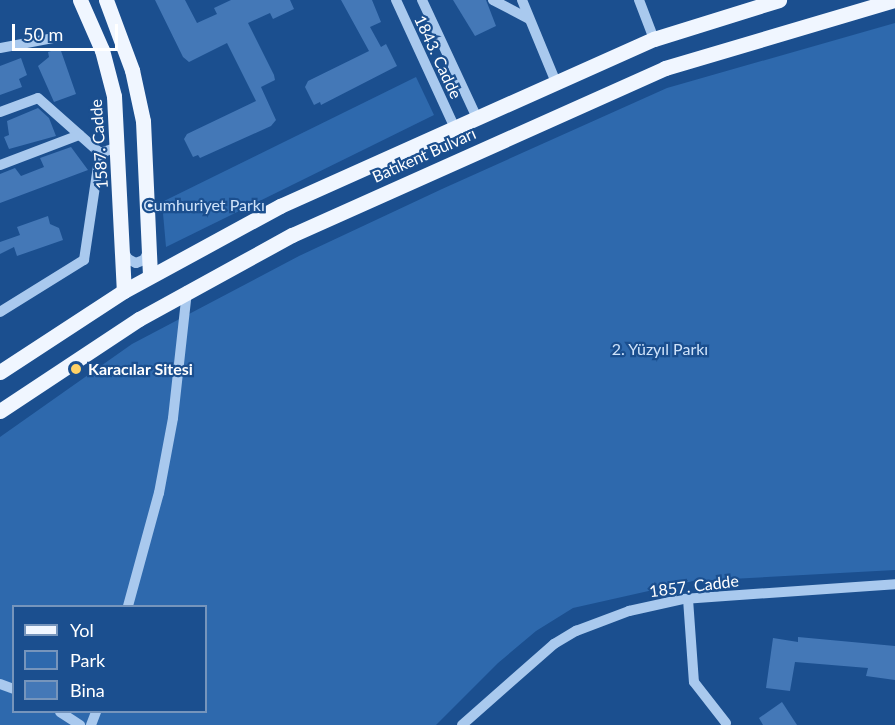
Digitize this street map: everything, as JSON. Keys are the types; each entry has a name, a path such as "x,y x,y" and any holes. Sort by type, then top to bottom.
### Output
{"main road":[{"name":"1587. Cadde","path":"80,0 95,30 111,80 119,147 124,291"},
{"path":"106,0 132,70 143,121 150,276"},
{"name":"Batıkent Bulvarı","path":"0,372 124,291 280,206 555,80 654,39 762,2 779,0"},
{"name":"Batıkent Bulvarı","path":"0,411 187,291 292,235 665,68 895,0"}],"street":[{"name":"1843. Cadde","path":"396,0 454,126"},
{"name":"1843. Cadde","path":"422,0 476,117"},
{"path":"493,0 529,19"},
{"path":"522,0 555,80"},
{"path":"639,0 654,39"},
{"path":"0,48 58,37"},
{"path":"0,112 38,98 100,153"},
{"path":"0,165 79,135"},
{"path":"100,153 119,147"},
{"path":"0,312 84,260 100,153"},
{"path":"123,250 128,259 136,263 144,260 149,249"},
{"path":"128,605 159,493 173,418 187,291"},
{"name":"1857. Cadde","path":"462,725 528,664 576,631 629,611 688,599 895,584"},
{"path":"688,599 694,682 726,723"},
{"path":"63,713 81,725"}],"green space":[{"name":"2. Yüzyıl Parkı","path":"895,23 895,570 693,581 573,608 536,631 498,663 436,725 0,725 0,437 132,344 299,256 667,88"},
{"name":"Cumhuriyet Parkı","path":"416,77 434,115 166,247 162,202"}],"building":[{"path":"155,0 185,0 197,23 217,14 214,8 231,0 290,0 294,9 273,19 270,13 248,23 274,75 275,80 261,87 276,120 271,126 200,158 198,155 193,157 184,139 187,134 256,101 227,43 189,62 183,57"},
{"path":"341,0 372,0 381,22 370,27 381,47 386,44 397,66 321,105 320,102 314,105 305,87 308,81 369,51"},
{"path":"453,0 486,0 496,26 475,36"},
{"path":"60,48 76,94 54,102 38,66 49,57 48,52"},
{"path":"21,58 27,75 19,79 22,87 0,95 0,66"},
{"path":"38,108 49,118 56,136 9,149 4,137 9,135 7,121"},
{"path":"71,147 88,170 0,203 0,174 15,168 21,176 44,167 40,158"},
{"path":"48,216 50,224 59,228 63,240 17,256 14,247 0,254 0,242 20,235 17,227"},
{"path":"798,637 895,646 895,680 866,676 868,668 795,662 790,691 766,688 773,638 798,642"},
{"path":"782,702 797,725 763,725 759,718"}],"place":[{"name":"Karacılar Sitesi","path":"76,369"}]}
